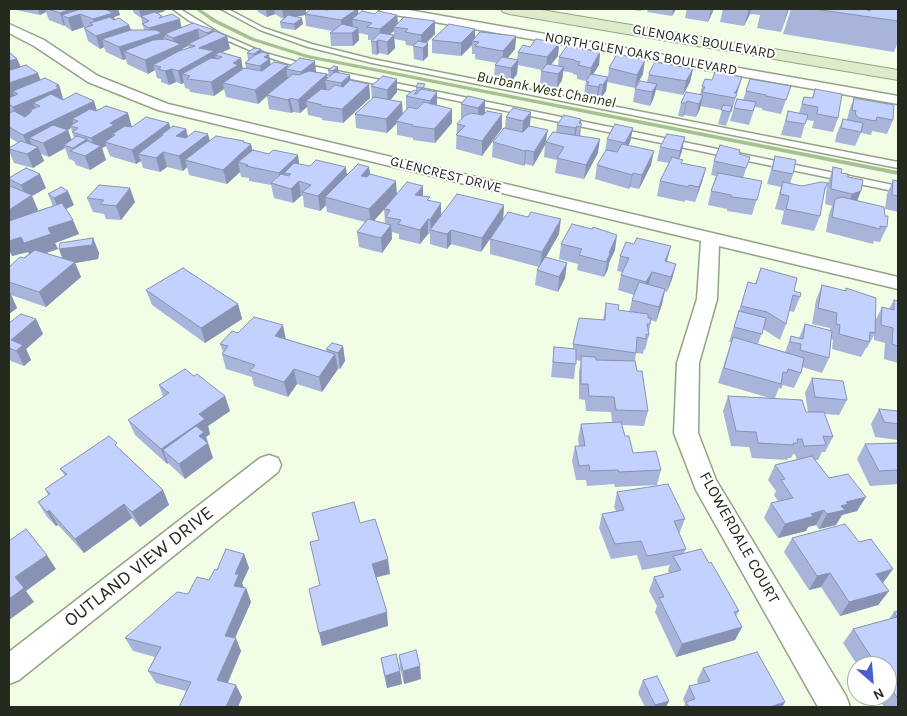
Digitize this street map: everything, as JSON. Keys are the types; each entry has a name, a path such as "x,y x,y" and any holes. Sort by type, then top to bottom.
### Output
{"main road":[{"name":"GLENOAKS BOULEVARD","path":"510,9 898,75"}],"street":[{"name":"NORTH GLEN OAKS BOULEVARD","path":"384,9 408,11 898,100"},
{"name":"GLENCREST DRIVE","path":"9,28 39,43 93,79 163,107 898,283"},
{"name":"FLOWERDALE COURT","path":"710,238 706,298 688,363 686,433 705,483 835,707"},
{"name":"OUTLAND VIEW DRIVE","path":"9,670 269,465"}],"lane":[{"path":"176,9 219,35 263,54 311,68 898,189"},
{"path":"224,9 262,30 310,46 354,57 898,165"}],"building":[{"path":"48,9 70,9 60,13"},
{"path":"81,9 105,9 113,13 93,19 80,14 68,18 62,15"},
{"path":"311,9 357,9 341,20 305,14"},
{"path":"814,9 867,9 870,11 870,9 898,9 898,21"},
{"path":"362,11 375,14 378,11 397,15 380,29 367,27 372,23 352,19"},
{"path":"155,12 162,16 159,18 172,14 180,19 149,28 142,24 149,21 141,16"},
{"path":"288,15 302,18 294,24 280,22"},
{"path":"110,17 114,20 119,18 129,25 96,36 84,28 93,25 90,23"},
{"path":"404,17 435,21 421,35 405,32 408,29 394,27"},
{"path":"193,23 214,30 207,33 198,29 173,38 165,34"},
{"path":"342,24 358,28 352,33 330,33"},
{"path":"449,24 475,29 461,43 432,40"},
{"path":"131,30 156,30 162,33 119,47 102,39"},
{"path":"215,31 227,36 199,48 214,51 178,71 172,69 165,71 158,69 161,67 153,65 179,51 195,46 188,44"},
{"path":"480,32 516,36 503,51 475,46 479,42 472,41"},
{"path":"380,33 394,35 387,42 371,41"},
{"path":"166,39 181,44 145,60 124,51 153,40"},
{"path":"536,39 559,43 547,57 518,52 523,45 530,47"},
{"path":"418,41 428,43 423,48 413,46"},
{"path":"567,46 600,52 591,68 578,65 580,62 575,60 559,57"},
{"path":"254,48 261,49 254,54 247,53"},
{"path":"9,52 17,59 9,61"},
{"path":"220,52 241,58 233,63 238,65 211,82 187,79 190,76 182,74 211,58 218,59 222,57 215,55"},
{"path":"262,52 269,54 264,57 269,59 260,66 245,63 255,55"},
{"path":"617,54 645,60 637,75 609,68"},
{"path":"502,57 518,60 511,68 495,65"},
{"path":"300,58 315,61 301,72 286,69"},
{"path":"274,62 288,65 255,90 223,83 244,68 262,71"},
{"path":"655,62 693,69 686,81 650,75 649,73"},
{"path":"547,64 564,67 558,74 541,71"},
{"path":"26,65 38,73 9,83 9,69"},
{"path":"334,66 338,67 333,71 328,70"},
{"path":"309,71 327,74 298,100 290,98 288,100 267,95 293,74 299,75"},
{"path":"335,72 350,75 341,83 325,80"},
{"path":"715,72 742,77 736,92 734,92 737,94 735,98 702,92 705,87 702,86 705,79 712,80"},
{"path":"591,74 608,77 603,85 600,84 598,87 587,85 589,82 586,81"},
{"path":"383,76 397,79 387,90 371,86"},
{"path":"45,78 59,85 56,86 59,88 13,107 9,104 9,98 18,94 13,91"},
{"path":"750,79 791,86 786,100 746,91"},
{"path":"350,80 369,84 342,109 321,106 306,101 321,89 329,90 335,85 343,87"},
{"path":"640,81 657,84 652,92 635,89"},
{"path":"418,83 425,84 423,88 416,87"},
{"path":"421,89 437,92 430,101 406,96 414,90 417,91 414,94 417,94"},
{"path":"815,89 842,94 838,118 817,114 818,107 802,104 804,97 813,98"},
{"path":"686,92 703,95 699,104 687,101 686,103 681,103"},
{"path":"76,93 94,101 23,135 9,127 9,113 14,111 25,117 32,111 30,110 40,106 33,103 51,94 63,100"},
{"path":"468,96 485,100 478,108 461,104"},
{"path":"374,97 402,102 386,119 355,114"},
{"path":"854,98 894,105 893,120 877,117 876,121 859,118 855,114 856,111 852,110"},
{"path":"737,99 756,102 753,111 734,108"},
{"path":"424,102 452,109 434,129 412,126 396,121 409,107 417,109"},
{"path":"723,105 732,106 730,112 721,110"},
{"path":"106,106 128,113 110,123 114,125 91,138 72,132 78,128 70,126 78,121 72,119 90,109 96,111"},
{"path":"513,108 531,112 523,121 506,117"},
{"path":"487,111 502,114 482,141 456,135 465,126 457,124 464,116 471,113 483,115"},
{"path":"788,111 808,115 805,124 786,121"},
{"path":"564,115 581,119 579,123 582,124 580,127 577,126 575,128 557,125"},
{"path":"146,117 169,123 132,150 105,142 115,135 112,134 125,126 132,127"},
{"path":"843,119 863,123 861,132 841,128"},
{"path":"615,124 633,128 625,143 607,139"},
{"path":"53,125 68,130 43,143 29,138"},
{"path":"173,126 186,129 176,136 186,138 195,131 208,134 179,156 163,152 156,158 138,154 163,135 161,135"},
{"path":"529,126 548,130 534,152 493,142 504,128 523,132"},
{"path":"553,132 600,139 586,165 557,158 564,147 546,142"},
{"path":"667,134 685,137 680,151 660,147"},
{"path":"77,136 87,139 73,148 64,145"},
{"path":"216,136 251,144 223,170 185,160"},
{"path":"21,141 38,147 27,154 9,149"},
{"path":"87,141 101,146 85,156 70,151"},
{"path":"622,144 654,151 642,175 633,173 632,175 597,165 606,150 617,152"},
{"path":"720,145 740,150 739,154 750,157 746,168 714,161"},
{"path":"253,150 269,154 273,150 298,155 279,173 246,166 248,165 238,162"},
{"path":"775,156 796,160 793,174 772,170"},
{"path":"672,157 683,160 681,163 706,168 699,187 689,185 688,187 660,181"},
{"path":"316,160 346,167 318,196 302,192 311,185 299,181 291,189 271,183 281,174 289,176 291,174 284,173 294,163 310,166"},
{"path":"358,164 369,167 361,176 367,177 370,174 396,181 369,209 325,197"},
{"path":"833,167 842,169 841,173 848,174 848,177 863,180 861,191 852,194 831,189"},
{"path":"26,168 40,174 21,185 9,179 9,178"},
{"path":"718,173 762,181 757,200 731,197 731,195 711,191"},
{"path":"893,180 898,181 898,196 892,195"},
{"path":"407,182 423,186 415,195 430,197 427,200 441,203 430,220 428,219 420,230 398,224 401,220 386,217 390,210 384,209"},
{"path":"783,182 802,186 821,182 828,183 825,188 820,216 786,209 789,196 780,194"},
{"path":"99,185 130,188 116,206 100,204 104,200 87,198"},
{"path":"10,186 32,195 9,210"},
{"path":"61,187 68,191 54,198 48,194"},
{"path":"457,194 504,205 482,238 451,230 447,234 430,230"},
{"path":"842,197 884,207 885,216 888,216 887,227 880,226 880,229 832,217 835,199"},
{"path":"62,203 73,220 48,228 51,234 24,243 21,237 9,241 9,221"},
{"path":"508,212 528,217 531,212 561,219 542,252 490,239"},
{"path":"368,219 391,225 381,238 357,232"},
{"path":"572,224 592,229 593,227 617,235 606,262 579,255 582,249 561,244"},
{"path":"93,238 92,245 59,249 60,243"},
{"path":"637,238 671,246 665,261 676,264 671,277 652,272 646,282 621,275 629,258 620,256 626,242 634,244"},
{"path":"35,250 75,262 39,292 9,282 9,267 20,257 24,258"},
{"path":"545,257 567,263 559,277 537,270"},
{"path":"183,268 238,304 201,328 146,290"},
{"path":"761,268 797,278 794,291 801,293 800,297 793,295 786,324 767,312 741,306 748,282 756,284"},
{"path":"639,282 665,289 659,307 632,300"},
{"path":"822,285 846,291 846,288 876,298 875,333 870,332 869,342 839,334 840,325 836,324 837,313 818,308"},
{"path":"894,300 898,301 898,346 892,344 893,328 881,325 882,307 894,310"},
{"path":"606,303 619,305 618,310 648,314 648,318 651,318 650,324 647,324 649,335 646,334 646,339 637,337 636,353 573,344 579,318 605,320"},
{"path":"739,311 766,318 762,334 734,327"},
{"path":"21,314 36,319 11,340 23,345 16,351 9,348 9,323"},
{"path":"254,317 283,325 275,336 335,354 319,377 294,369 284,382 250,371 255,365 222,354 228,346 220,344 232,331 238,333"},
{"path":"805,324 832,331 829,358 800,350 801,344 790,342 791,336 803,339"},
{"path":"733,337 804,358 801,373 788,369 787,373 783,372 781,384 724,368"},
{"path":"332,343 343,346 338,353 326,349"},
{"path":"554,347 576,349 576,364 553,362"},
{"path":"581,356 595,357 596,360 635,361 637,371 642,371 648,411 616,410 614,397 589,396 588,384 581,384"},
{"path":"185,369 194,376 197,374 225,396 199,414 205,419 161,449 128,420 169,393 159,385"},
{"path":"812,378 843,381 847,400 815,397"},
{"path":"728,396 802,400 806,412 824,412 833,437 823,436 826,445 804,446 802,439 797,439 798,443 793,443 794,445 758,443 756,432 736,431"},
{"path":"879,409 898,411 898,424 884,422"},
{"path":"621,422 625,436 629,436 633,453 656,451 661,470 590,471 589,465 579,466 575,446 585,446 581,424"},
{"path":"196,426 204,432 199,436 208,443 179,464 163,450"},
{"path":"109,436 117,443 115,445 163,490 132,512 124,504 75,539 49,510 47,512 38,502 50,494 45,489 67,474 60,469"},
{"path":"898,443 898,470 879,471 865,444"},
{"path":"812,456 829,478 848,474 866,497 846,502 848,504 841,506 845,510 827,514 824,510 811,514 814,516 785,524 771,503 793,498 781,480 785,479 775,465"},
{"path":"668,484 685,519 674,521 686,549 647,556 641,541 615,544 602,514 624,510 617,492"},
{"path":"354,502 360,523 375,519 388,559 372,564 387,612 319,633 309,589 320,585 310,542 319,540 312,513"},
{"path":"845,524 859,542 871,539 893,569 876,574 889,591 849,602 830,573 817,576 792,538"},
{"path":"26,529 47,555 15,577 24,588 9,599 9,541"},
{"path":"226,549 244,554 235,574 239,574 234,586 246,588 225,636 236,638 217,680 236,685 226,707 179,707 191,682 148,671 161,647 125,638 177,592 188,594 197,577 209,580 215,569 217,570"},
{"path":"701,549 709,563 711,562 739,611 734,612 742,627 682,644 659,598 664,597 654,577 681,570 673,556"},
{"path":"898,611 898,699 897,656 871,656 853,629 897,617 894,612"},
{"path":"416,650 420,666 403,671 399,655"},
{"path":"757,652 785,702 774,707 689,707 686,702 695,699 689,686 710,681 703,668"},
{"path":"396,654 400,671 385,676 381,658"},
{"path":"657,676 669,701 655,705 643,680"}],"waterway":[{"name":"Burbank West Channel","path":"197,9 215,21 252,39 307,56 898,173"}]}
